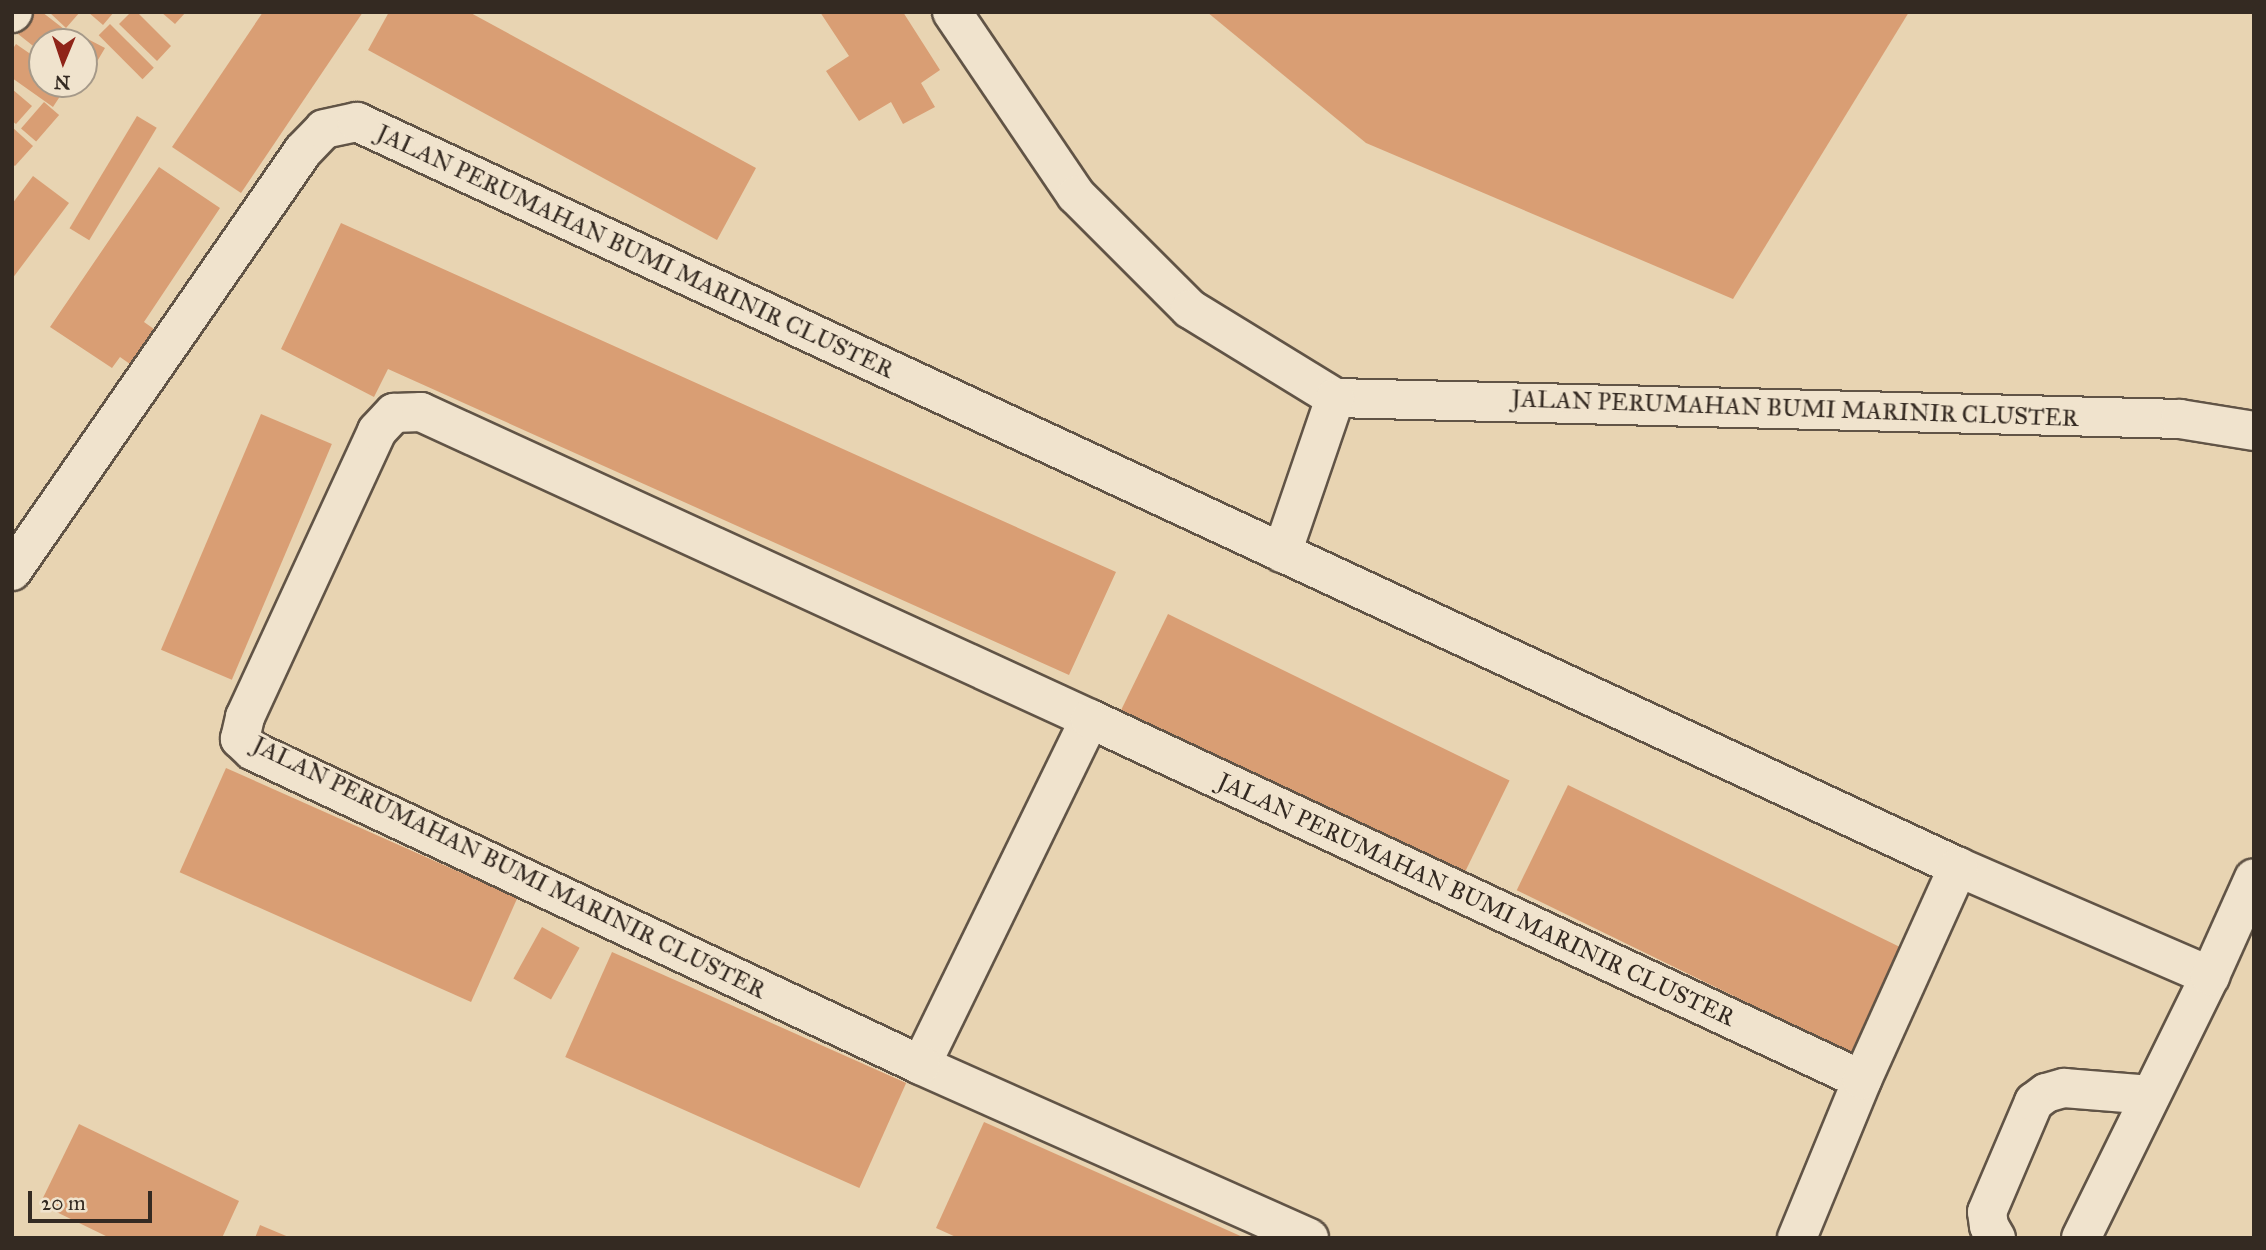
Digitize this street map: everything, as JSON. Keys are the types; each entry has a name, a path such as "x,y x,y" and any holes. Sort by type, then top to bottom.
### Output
{"street":[{"path":"952,12 1076,195 1190,309 1335,398 1282,553"},
{"name":"JALAN PERUMAHAN BUMI MARINIR CLUSTER","path":"12,571 303,150 324,129 357,122 1958,867 2210,976"},
{"name":"JALAN PERUMAHAN BUMI MARINIR CLUSTER","path":"1335,398 2180,419 2254,431"},
{"name":"JALAN PERUMAHAN BUMI MARINIR CLUSTER","path":"1309,1238 921,1065 253,751 240,738 245,718 377,431 394,414 421,412 1090,719 1863,1080"},
{"path":"921,1065 1090,719"},
{"path":"1797,1238 1863,1080 1958,867"},
{"path":"2081,1238 2210,976 2254,878"},
{"path":"1996,1238 1989,1226 1987,1212 2034,1102 2046,1093 2064,1088 2151,1095"}],"building":[{"path":"27,12 42,12 63,28 28,28 28,42 13,30"},
{"path":"49,12 80,12 66,28"},
{"path":"88,12 114,12 103,25"},
{"path":"131,12 137,12 171,46 157,61 119,24"},
{"path":"161,12 186,12 175,24"},
{"path":"263,12 363,12 241,193 172,147"},
{"path":"389,12 469,12 756,168 717,240 368,50"},
{"path":"820,12 903,12 940,70 921,83 935,107 903,124 891,102 859,121 826,71 849,56"},
{"path":"1207,12 1909,12 1733,299 1366,143"},
{"path":"110,24 154,68 143,79 99,35"},
{"path":"16,44 28,52 28,89 12,78 12,50"},
{"path":"98,44 105,48 98,60"},
{"path":"12,89 32,106 16,124 12,121"},
{"path":"40,98 59,98 53,107"},
{"path":"44,102 59,115 36,142 21,128"},
{"path":"137,116 157,128 89,240 70,228"},
{"path":"12,127 33,146 15,166 12,164"},
{"path":"159,167 220,208 144,322 161,334 137,369 120,357 112,368 50,327"},
{"path":"33,176 69,203 12,279 12,204"},
{"path":"341,223 1116,572 1069,675 388,369 374,397 281,349"},
{"path":"261,414 332,444 232,680 161,650"},
{"path":"1168,614 1510,781 1459,884 1118,717"},
{"path":"226,768 517,898 471,1002 180,872"},
{"path":"1568,785 1905,949 1854,1055 1517,890"},
{"path":"542,927 580,948 551,999 513,979"},
{"path":"612,952 906,1083 859,1188 565,1057"},
{"path":"984,1122 1245,1238 958,1238 936,1228"},
{"path":"79,1124 239,1201 222,1238 110,1238 40,1204"},
{"path":"260,1225 291,1238 255,1238"}]}
